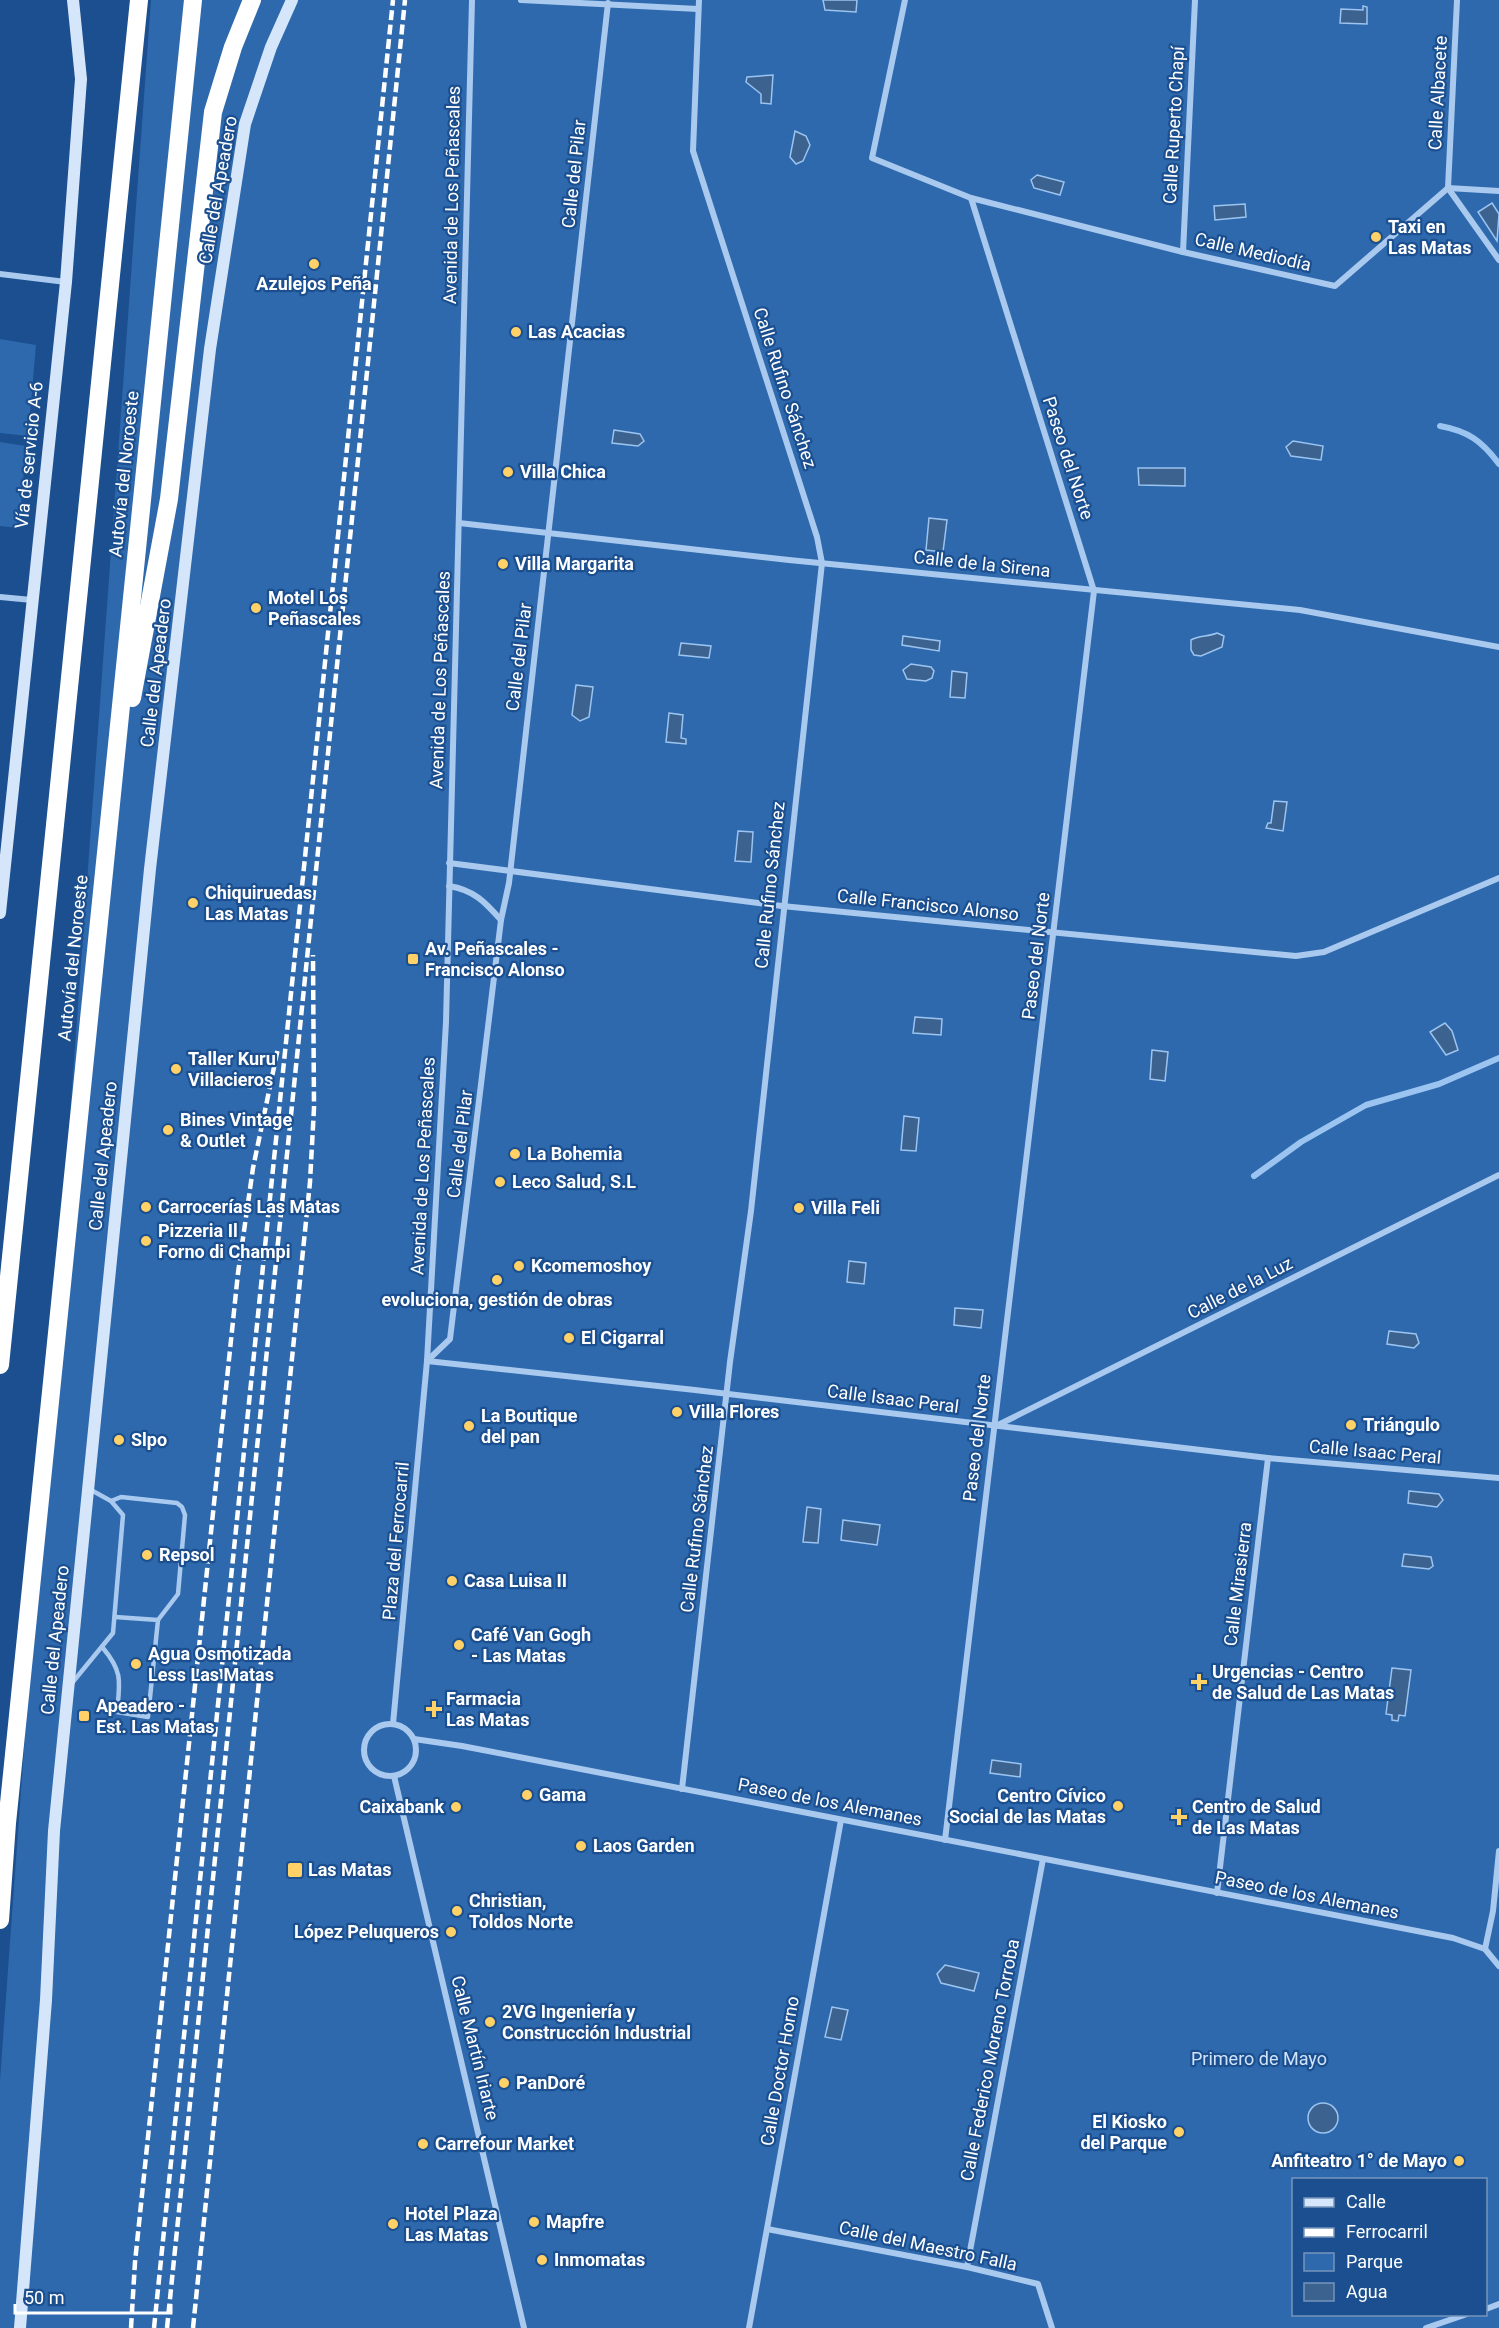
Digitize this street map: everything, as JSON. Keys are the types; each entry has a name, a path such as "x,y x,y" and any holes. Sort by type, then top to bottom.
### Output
{"highway":[{"name":"Autovía del Noroeste","path":"0,1365 140,0"},
{"name":"Autovía del Noroeste","path":"0,1920 7,1823 106,838 148,458 192,0"},
{"path":"106,838 169,499 213,112 233,47 252,0"}],"street":[{"name":"Vía de servicio A-6","path":"0,913 66,282 81,79 73,0"},
{"name":"Calle del Apeadero","path":"20,2328 46,2000 54,1831 150,869 210,349 245,124 271,47 292,0"},
{"name":"Avenida de Los Peñascales","path":"427,1361 446,1022 472,0"},
{"path":"522,0 698,9"},
{"name":"Calle Rufino Sánchez","path":"682,1789 750,1211 782,906 822,563 817,537 693,152 699,0"},
{"path":"904,0 872,158 971,198"},
{"name":"Calle Ruperto Chapí","path":"1183,252 1195,0"},
{"name":"Calle Albacete","path":"1448,188 1457,0"},
{"name":"Calle del Pilar","path":"427,1361 450,1338 501,920 510,869 608,3"},
{"path":"1448,188 1499,191"},
{"path":"1448,188 1499,260"},
{"name":"Calle Mediodía","path":"971,198 1183,252 1335,286 1448,188"},
{"name":"Paseo del Norte","path":"945,1840 1094,591 971,198"},
{"path":"0,274 66,282"},
{"name":"Calle de la Sirena","path":"459,523 822,563 1300,610 1499,647"},
{"path":"0,597 32,600"},
{"name":"Calle Francisco Alonso","path":"449,863 510,869 782,906 1312,956 1499,878"},
{"path":"449,886 464,888 478,896 501,920"},
{"name":"Calle de la Luz","path":"994,1427 1499,1175"},
{"name":"Calle Isaac Peral","path":"427,1361 1268,1458 1499,1478"},
{"name":"Plaza del Ferrocarril","path":"393,1724 427,1361"},
{"name":"Calle Mirasierra","path":"1217,1893 1268,1458"},
{"path":"393,1724 405,1729 414,1739 416,1753 411,1766 394,1776 375,1772 368,1765 364,1746 374,1730 393,1724"},
{"name":"Paseo de los Alemanes","path":"414,1739 1453,1938 1485,1950"},
{"name":"Calle Martín Iriarte","path":"394,1776 482,2139 524,2328"},
{"name":"Calle Doctor Horno","path":"750,2328 841,1820"},
{"path":"1499,1851 1496,1911 1485,1950 1499,1966"},
{"name":"Calle Federico Moreno Torroba","path":"967,2267 1042,1859"},
{"name":"Calle del Maestro Falla","path":"767,2229 967,2267 1038,2284 1052,2328"},
{"path":"1426,2328 1461,2316"}],"lane":[{"path":"68,1688 114,1633 123,1515 111,1501 88,1488"},
{"path":"103,1648 117,1665 120,1680 117,1712 148,1717 158,1620 178,1594 185,1515 182,1507 177,1503 121,1497 111,1501"},
{"path":"115,1617 158,1620"}],"green space":[{"name":"Primero de Mayo","path":"151,0 1499,0 1499,2328 0,2328 0,2080"},
{"path":"0,339 36,345 28,436 0,433"},
{"path":"0,442 26,446 19,528 0,526"}],"water":[{"path":"823,0 857,0 856,12 825,10"},
{"path":"1363,6 1367,7 1367,24 1340,23 1341,9 1363,10"},
{"path":"773,75 771,104 761,103 761,94 746,82 747,77"},
{"path":"795,131 806,136 810,145 803,161 796,164 790,157"},
{"path":"1037,175 1064,182 1060,195 1034,188 1031,180"},
{"path":"1492,203 1499,214 1497,241 1478,212"},
{"path":"1245,204 1246,217 1215,220 1214,206"},
{"path":"614,430 640,434 644,441 638,446 612,443"},
{"path":"1293,441 1323,446 1321,460 1291,456 1286,447"},
{"path":"1138,468 1185,468 1185,486 1139,485"},
{"path":"929,518 947,520 943,552 926,550"},
{"path":"1217,633 1224,636 1222,647 1201,656 1194,655 1191,650 1191,640"},
{"path":"903,636 940,641 939,651 902,645"},
{"path":"681,643 711,646 709,658 679,655"},
{"path":"911,664 931,667 934,671 932,678 926,681 907,679 903,670"},
{"path":"952,671 967,673 965,698 950,697"},
{"path":"576,685 593,687 589,717 580,721 572,715"},
{"path":"669,713 683,715 681,738 686,739 686,744 666,742"},
{"path":"1274,801 1287,802 1283,831 1266,828 1268,823 1271,823"},
{"path":"738,831 753,832 751,862 735,861"},
{"path":"915,1017 942,1019 941,1035 913,1033"},
{"path":"1445,1023 1452,1031 1458,1050 1446,1055 1430,1032"},
{"path":"1152,1050 1168,1052 1165,1081 1150,1079"},
{"path":"904,1116 919,1118 916,1151 901,1150"},
{"path":"849,1261 866,1263 864,1284 847,1282"},
{"path":"955,1308 983,1310 981,1328 954,1325"},
{"path":"1389,1331 1416,1334 1419,1343 1414,1348 1387,1344"},
{"path":"1409,1491 1439,1494 1443,1500 1437,1507 1408,1503"},
{"path":"807,1507 821,1509 818,1543 803,1542"},
{"path":"843,1520 880,1525 877,1545 841,1540"},
{"path":"1404,1554 1431,1557 1433,1566 1429,1569 1402,1566"},
{"path":"1392,1668 1411,1670 1405,1716 1399,1715 1398,1721 1392,1720 1392,1715 1386,1714"},
{"path":"992,1760 1021,1764 1020,1777 990,1773"},
{"path":"945,1965 979,1973 974,1991 941,1983 937,1974"},
{"path":"832,2007 848,2010 841,2040 825,2037"},
{"path":"1323,2103 1329,2104 1337,2112 1337,2124 1329,2132 1323,2133 1317,2132 1309,2124 1308,2118 1309,2112 1317,2104"}],"waterway":[{"path":"1440,426 1474,438 1499,464"},
{"path":"1254,1176 1301,1142 1366,1105 1439,1084 1499,1058"}],"railway":[{"path":"154,2328 393,0"},
{"path":"167,2328 405,0"},
{"path":"193,2328 310,1182 314,1108 313,955"},
{"path":"131,2328 135,2262 238,1273 253,1168 278,1048"}],"place":[{"name":"Taxi en Las Matas","path":"1376,237"},
{"name":"Azulejos Peña","path":"314,264"},
{"name":"Las Acacias","path":"516,332"},
{"name":"Villa Chica","path":"508,472"},
{"name":"Villa Margarita","path":"503,564"},
{"name":"Motel Los Peñascales","path":"256,608"},
{"name":"Chiquiruedas Las Matas","path":"193,903"},
{"name":"Av. Peñascales - Francisco Alonso","path":"413,959"},
{"name":"Taller Kuru Villacieros","path":"176,1069"},
{"name":"Bines Vintage & Outlet","path":"168,1130"},
{"name":"La Bohemia","path":"515,1154"},
{"name":"Leco Salud, S.L","path":"500,1182"},
{"name":"Carrocerías Las Matas","path":"146,1207"},
{"name":"Villa Feli","path":"799,1208"},
{"name":"Pizzeria Il Forno di Champi","path":"146,1241"},
{"name":"Kcomemoshoy","path":"519,1266"},
{"name":"evoluciona, gestión de obras","path":"497,1280"},
{"name":"El Cigarral","path":"569,1338"},
{"name":"Villa Flores","path":"677,1412"},
{"name":"Triángulo","path":"1351,1425"},
{"name":"La Boutique del pan","path":"469,1426"},
{"name":"Slpo","path":"119,1440"},
{"name":"Repsol","path":"147,1555"},
{"name":"Casa Luisa II","path":"452,1581"},
{"name":"Café Van Gogh - Las Matas","path":"459,1645"},
{"name":"Agua Osmotizada Less Las Matas","path":"136,1664"},
{"name":"Urgencias - Centro de Salud de Las Matas","path":"1199,1682"},
{"name":"Farmacia Las Matas","path":"434,1709"},
{"name":"Apeadero - Est. Las Matas","path":"84,1716"},
{"name":"Gama","path":"527,1795"},
{"name":"Centro Cívico Social de las Matas","path":"1118,1806"},
{"name":"Caixabank","path":"456,1807"},
{"name":"Centro de Salud de Las Matas","path":"1179,1817"},
{"name":"Laos Garden","path":"581,1846"},
{"name":"Las Matas","path":"295,1870"},
{"name":"Christian, Toldos Norte","path":"457,1911"},
{"name":"López Peluqueros","path":"451,1932"},
{"name":"2VG Ingeniería y Construcción Industrial","path":"490,2022"},
{"name":"PanDoré","path":"504,2083"},
{"name":"El Kiosko del Parque","path":"1179,2132"},
{"name":"Carrefour Market","path":"423,2144"},
{"name":"Anfiteatro 1° de Mayo","path":"1459,2161"},
{"name":"Mapfre","path":"534,2222"},
{"name":"Hotel Plaza Las Matas","path":"393,2224"},
{"name":"Inmomatas","path":"542,2260"}]}
